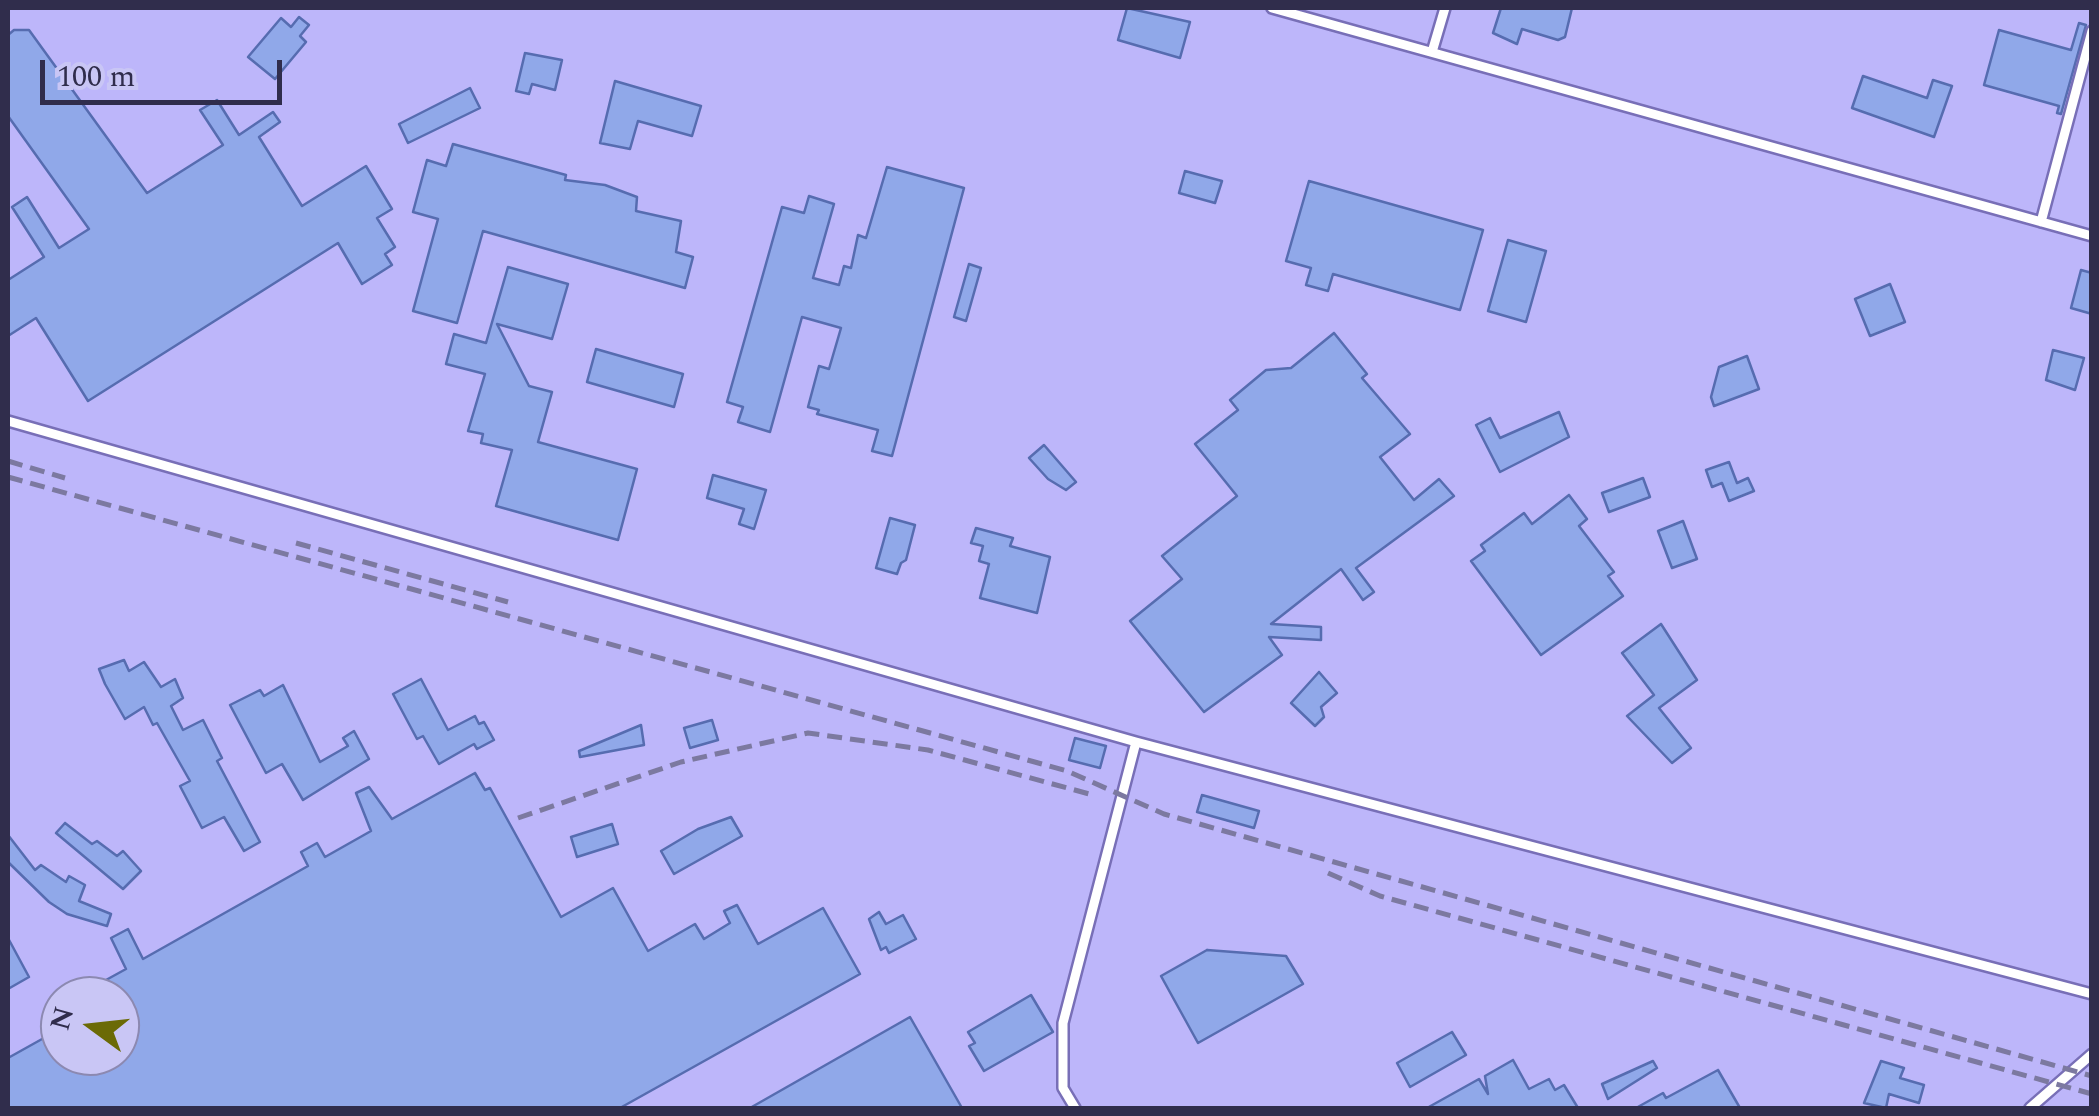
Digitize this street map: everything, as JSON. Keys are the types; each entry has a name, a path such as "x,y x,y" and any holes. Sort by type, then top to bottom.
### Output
{"lane":[{"path":"1272,8 2092,236"},
{"path":"1432,52 1445,8"},
{"path":"2041,222 2092,31"},
{"path":"8,421 1136,742 2092,994"},
{"path":"1076,1108 1063,1088 1062,1023 1136,742"},
{"path":"2030,1108 2092,1054"}],"shaded area":[{"path":"8,8 2091,8 2091,1108 8,1108"}],"building":[{"path":"1127,8 1190,22 1180,58 1118,40"},
{"path":"1501,8 1572,8 1565,37 1558,40 1522,29 1517,44 1493,33"},
{"path":"299,17 309,25 300,36 306,42 275,79 248,57 281,18 291,27"},
{"path":"2079,23 2086,25 2061,114 2057,113 2059,106 1984,85 1999,30 2071,50"},
{"path":"14,30 29,30 147,193 223,145 200,110 217,100 239,135 273,112 280,122 259,137 302,206 366,166 392,209 377,218 395,247 385,254 392,265 362,284 338,243 88,401 36,318 8,336 8,280 44,257 12,207 27,197 59,248 89,229 8,116 8,35"},
{"path":"525,53 562,60 555,90 532,84 529,94 516,91"},
{"path":"1863,76 1927,98 1933,80 1952,86 1934,137 1852,108"},
{"path":"615,81 701,106 692,136 638,121 630,149 600,143"},
{"path":"470,88 480,108 408,143 399,124"},
{"path":"453,144 566,175 565,180 605,185 637,197 636,211 681,221 676,252 693,257 685,288 483,231 457,323 413,311 438,219 413,212 427,160 446,166"},
{"path":"887,167 964,188 892,456 872,451 878,430 817,414 819,410 808,407 819,366 829,369 841,328 802,317 770,432 738,422 743,407 727,402 782,207 804,213 809,196 834,204 813,278 839,285 844,266 851,268 858,235 866,238"},
{"path":"1185,171 1222,181 1215,203 1179,193"},
{"path":"1309,181 1483,230 1460,310 1333,274 1328,291 1306,285 1311,268 1286,261"},
{"path":"1508,240 1546,251 1526,322 1488,311"},
{"path":"969,264 981,268 966,321 954,317"},
{"path":"508,267 568,284 552,339 497,324 529,386 552,392 538,442 637,469 618,540 496,506 512,450 481,443 483,434 468,431 485,374 446,364 454,334 486,343"},
{"path":"2081,270 2092,273 2092,314 2071,308"},
{"path":"1890,284 1905,322 1870,336 1855,299"},
{"path":"1334,333 1367,374 1362,378 1410,434 1380,457 1414,500 1439,479 1454,496 1356,568 1374,592 1363,600 1341,569 1271,624 1321,627 1321,640 1269,637 1282,655 1204,712 1130,621 1182,579 1162,556 1237,496 1195,444 1238,410 1230,400 1266,370 1291,368"},
{"path":"596,349 683,374 674,407 587,382"},
{"path":"2053,350 2084,358 2075,390 2046,380"},
{"path":"1747,356 1759,389 1714,406 1711,397 1719,367"},
{"path":"1559,412 1569,437 1500,472 1476,425 1490,418 1500,438"},
{"path":"1044,445 1076,482 1066,490 1048,479 1029,458"},
{"path":"1729,462 1737,483 1748,478 1754,491 1729,501 1722,483 1712,487 1706,470"},
{"path":"713,475 766,490 754,529 739,524 744,509 707,498"},
{"path":"1643,478 1650,497 1609,512 1602,493"},
{"path":"1569,495 1587,519 1579,526 1614,572 1608,576 1623,596 1541,655 1471,561 1485,551 1481,545 1524,513 1532,524"},
{"path":"890,518 915,525 906,560 897,574 876,568"},
{"path":"1683,521 1697,559 1672,568 1658,531"},
{"path":"976,528 1013,538 1010,546 1050,557 1037,613 980,598 989,564 979,561 983,546 971,543"},
{"path":"1661,624 1697,680 1659,708 1691,748 1672,763 1627,716 1654,695 1622,653"},
{"path":"124,660 129,671 144,662 161,687 175,679 183,698 171,706 183,730 203,720 222,758 217,761 260,842 244,851 224,817 202,828 180,786 190,781 157,723 153,725 144,707 125,719 105,684 99,669"},
{"path":"1319,672 1337,693 1321,707 1324,717 1315,726 1291,703"},
{"path":"421,679 448,730 475,716 479,724 484,722 494,740 477,749 474,744 439,764 423,736 417,739 393,694"},
{"path":"283,685 320,762 348,746 343,738 354,731 369,759 303,800 282,764 266,773 230,705 260,690 264,696"},
{"path":"712,720 718,740 690,748 684,728"},
{"path":"641,725 644,745 580,757 579,751"},
{"path":"1075,738 1106,746 1100,768 1069,760"},
{"path":"475,773 485,790 490,788 561,917 613,888 648,951 695,924 704,939 730,923 724,911 737,905 758,944 823,908 860,974 620,1108 8,1108 8,1058 40,1040 40,1076 140,1076 140,976 113,976 126,969 111,938 128,929 143,959 308,866 301,852 317,843 325,857 371,831 356,793 369,787 392,819"},
{"path":"1202,795 1259,811 1254,828 1197,812"},
{"path":"731,817 742,836 674,874 661,851 698,829"},
{"path":"65,823 92,844 97,841 117,856 123,851 141,871 123,889 56,833"},
{"path":"612,824 618,844 577,857 571,837"},
{"path":"8,835 35,870 41,865 66,882 69,876 85,885 79,901 111,914 107,926 67,914 49,902 8,862"},
{"path":"879,912 886,924 903,915 916,939 889,953 886,947 881,950 869,919"},
{"path":"8,938 29,977 8,989"},
{"path":"1207,950 1286,956 1303,984 1198,1043 1161,976"},
{"path":"1031,995 1053,1032 984,1071 969,1046 975,1043 968,1032"},
{"path":"910,1017 962,1108 750,1108"},
{"path":"1452,1032 1466,1055 1410,1087 1397,1063"},
{"path":"1513,1060 1529,1089 1549,1079 1555,1090 1564,1085 1578,1108 1427,1108 1479,1079 1488,1094 1485,1076"},
{"path":"1653,1061 1657,1068 1608,1099 1602,1084"},
{"path":"1881,1061 1904,1068 1900,1078 1924,1085 1919,1103 1889,1094 1886,1108 1864,1103"},
{"path":"1718,1070 1740,1108 1636,1108 1663,1093 1666,1098"}],"railway":[{"path":"8,461 65,478"},
{"path":"8,477 1067,771 1164,814 2092,1076"},
{"path":"296,543 508,602"},
{"path":"518,818 681,762 808,733 928,750 1093,795"},
{"path":"1328,873 1380,896 2092,1094"}]}
